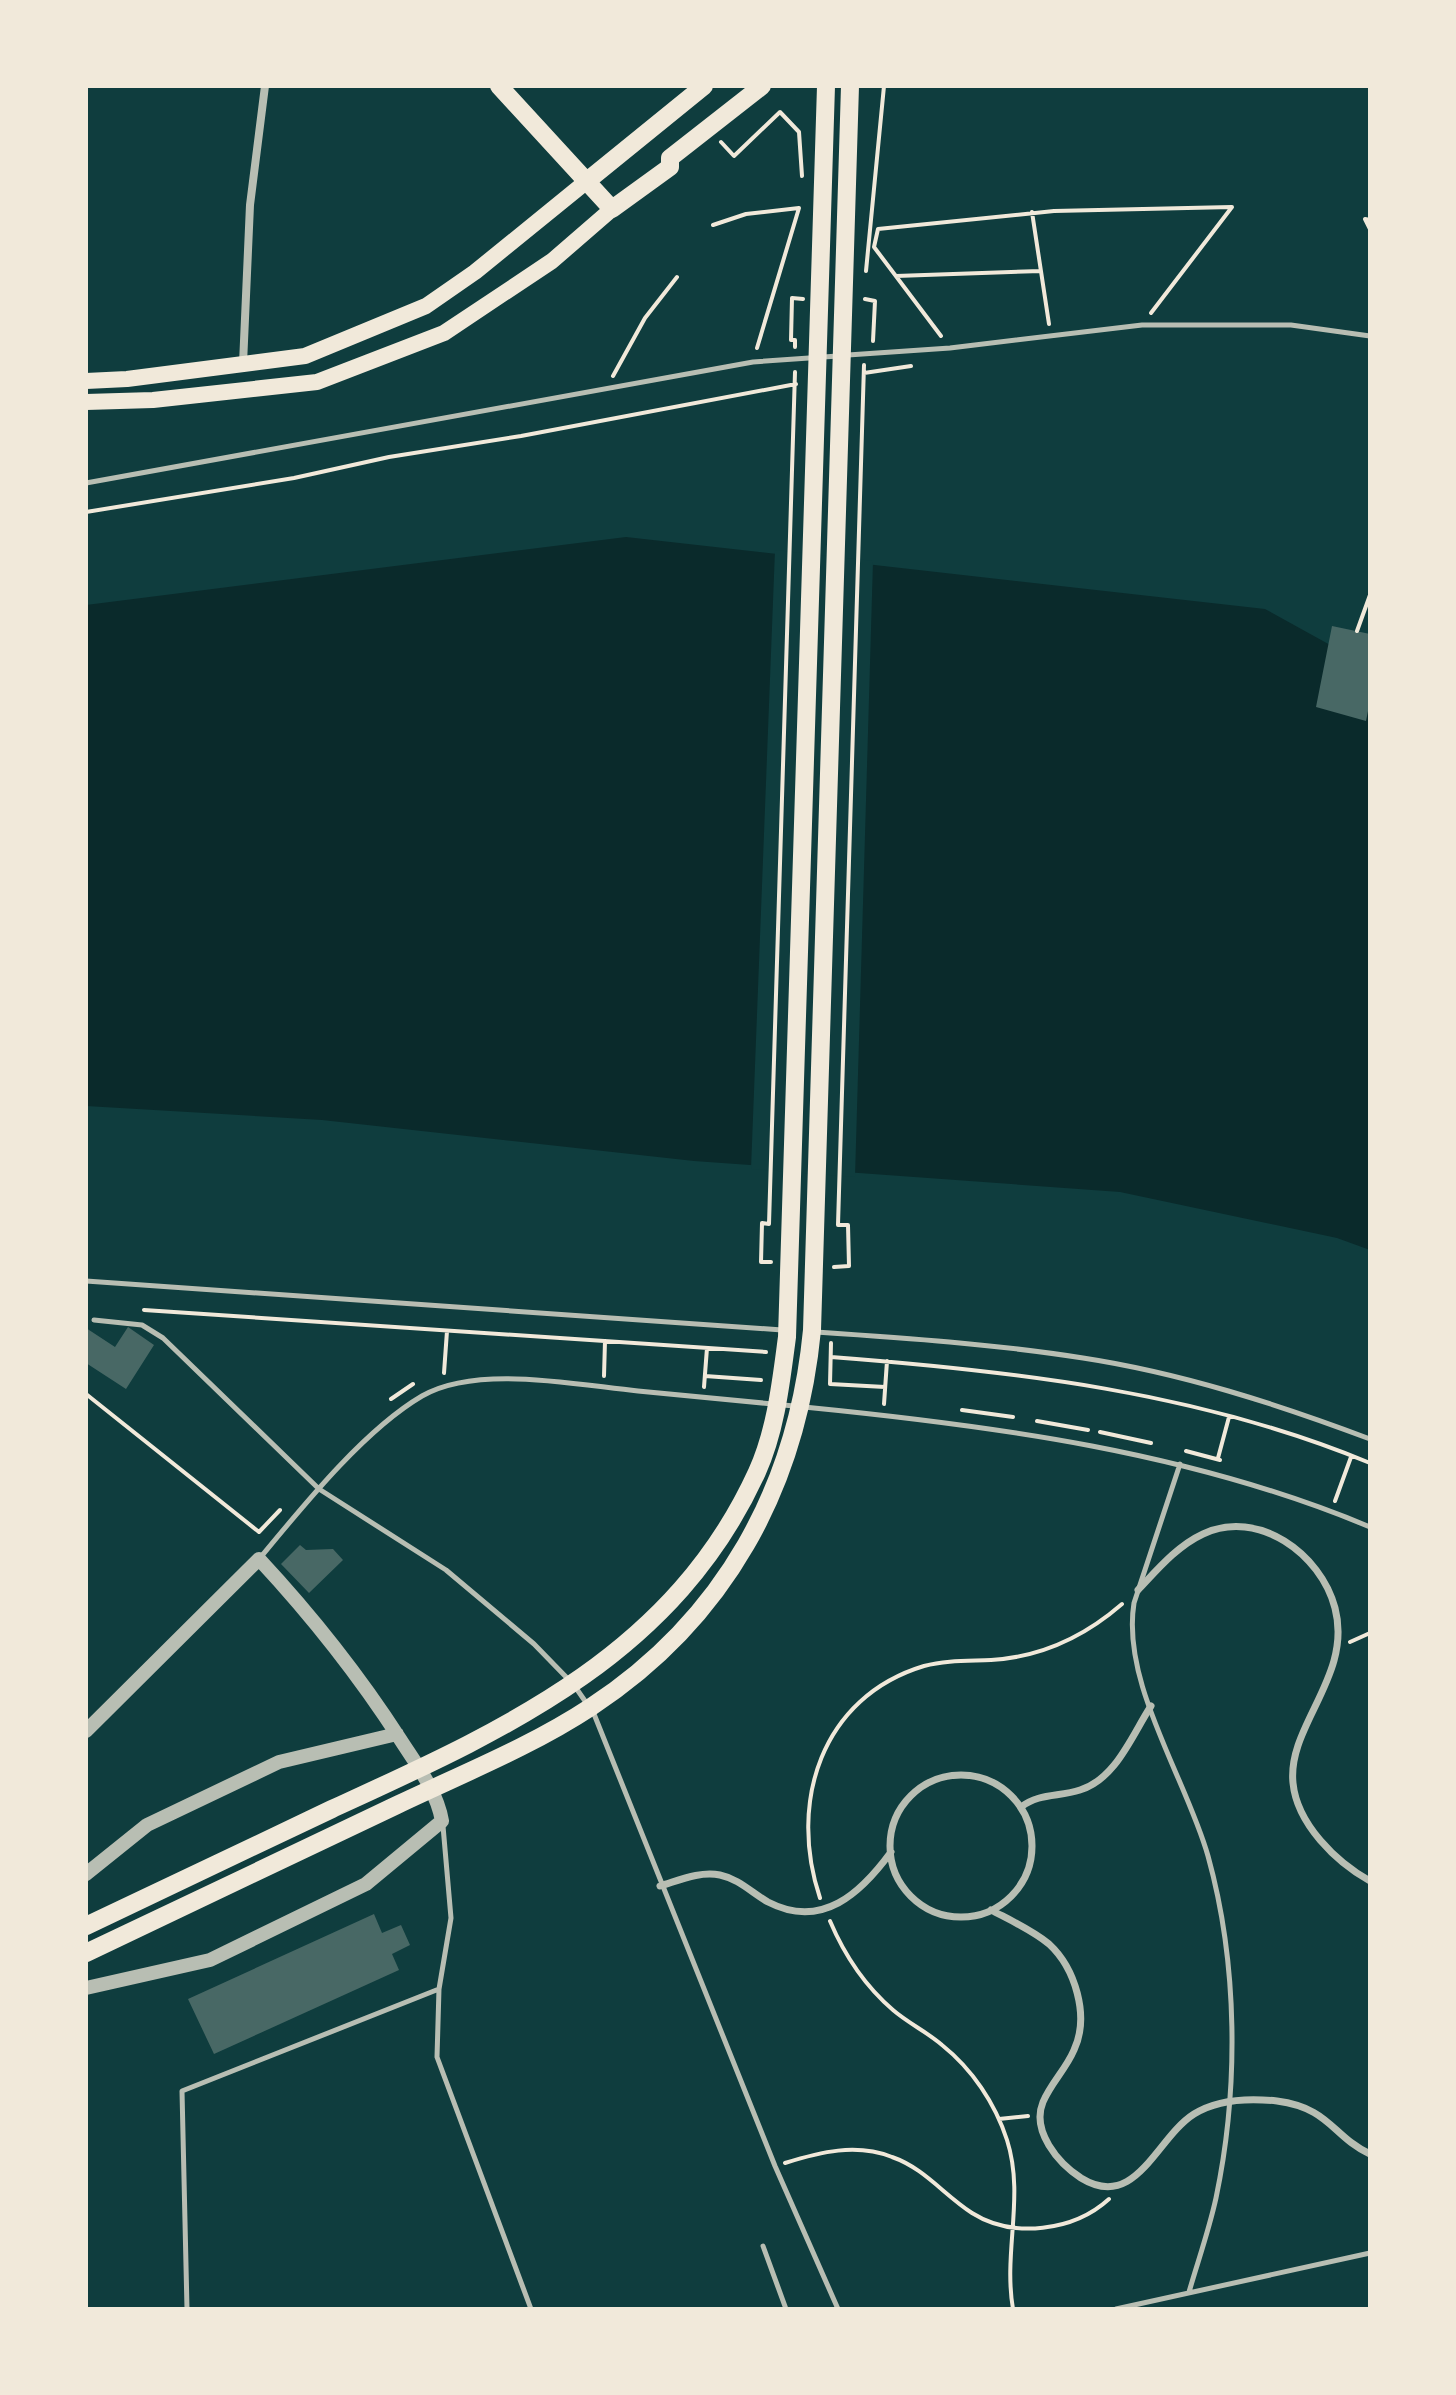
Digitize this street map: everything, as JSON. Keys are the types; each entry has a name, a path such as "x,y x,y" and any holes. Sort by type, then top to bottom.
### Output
{"main road":[{"path":"499,86 612,209"},
{"path":"86,381 127,379 305,356 426,306 475,272 704,86"},
{"path":"86,402 153,400 317,382 444,333 552,261 612,209 670,167 670,158 762,86"},
{"path":"86,1926 468,1746 602,1665 648,1625 708,1552 757,1472 777,1409 787,1337 826,86"},
{"path":"86,1953 478,1766 588,1709 649,1663 707,1602 750,1542 787,1459 807,1380 812,1330 850,86"},
{"path":"848,163 861,86"}],"street":[{"path":"243,365 250,205 265,86"},
{"path":"1138,1590 1186,1544 1202,1534 1224,1528 1242,1527 1273,1535 1291,1545 1317,1571 1334,1605 1338,1635 1328,1682 1298,1750 1293,1782 1304,1817 1319,1837 1335,1855 1370,1881"},
{"path":"86,1731 259,1559 335,1645 397,1734 433,1794 442,1821 366,1884 210,1960 86,1988"},
{"path":"1021,1807 1042,1796 1080,1791 1106,1776 1151,1706"},
{"path":"86,1874 147,1825 279,1762 397,1734"},
{"path":"968,1775 984,1778 1011,1795 1021,1807 1031,1832 1031,1858 1022,1883 991,1910 965,1917 926,1907 906,1890 891,1852 891,1837 901,1807 924,1785 938,1779 968,1775"},
{"path":"660,1886 703,1874 719,1875 785,1909 804,1911 824,1908 859,1892 891,1852"},
{"path":"991,1910 1050,1946 1065,1964 1075,1986 1080,2015 1077,2044 1046,2095 1040,2115 1048,2144 1067,2167 1094,2184 1116,2187 1139,2175 1185,2121 1206,2108 1228,2101 1278,2101 1313,2111 1370,2154"}],"lane":[{"path":"86,483 753,362 950,348 1142,325 1291,325 1370,336"},
{"path":"86,1281 1025,1350 1183,1378 1370,1439"},
{"path":"94,1320 142,1325 163,1338 319,1489 446,1570 556,1665 594,1714 660,1886 775,2166 838,2309"},
{"path":"259,1559 319,1489 387,1422 423,1395 447,1386 499,1381 537,1381 965,1423 1215,1472 1370,1527"},
{"path":"1180,1464 1138,1590 1130,1626 1132,1652 1200,1833 1214,1883 1229,1987 1228,2101 1215,2199 1189,2292"},
{"path":"442,1821 451,1918 439,1989 437,2057 531,2309"},
{"path":"187,2309 180,2101 183,2089 439,1989"},
{"path":"763,2246 786,2309"},
{"path":"1116,2309 1370,2253"}],"path":[{"path":"865,346 873,346 875,301 864,301 868,225 884,86"},
{"path":"734,156 780,112 799,132 803,189"},
{"path":"804,204 805,218"},
{"path":"950,348 874,247 878,229 1032,212 1232,207 1142,325"},
{"path":"713,225 746,214 799,208 753,362"},
{"path":"1032,212 1051,336"},
{"path":"1370,220 1365,219 1370,229"},
{"path":"896,276 1041,271"},
{"path":"606,388 645,318 677,277"},
{"path":"795,356 795,340 791,340 792,298 805,299 805,286"},
{"path":"834,1266 849,1266 848,1225 838,1225 864,361"},
{"path":"850,375 912,365"},
{"path":"775,1262 761,1262 762,1223 769,1224 795,372"},
{"path":"86,512 294,478 389,457 521,436 804,383"},
{"path":"1357,631 1370,595"},
{"path":"128,1309 767,1352"},
{"path":"444,1373 447,1330"},
{"path":"604,1378 605,1341"},
{"path":"705,1376 707,1347"},
{"path":"827,1357 1022,1374 1124,1391 1229,1417 1370,1463"},
{"path":"885,1387 887,1361"},
{"path":"86,1394 272,1543"},
{"path":"1215,1472 1229,1417"},
{"path":"1336,1498 1351,1455"},
{"path":"1013,2309 1010,2266 1016,2182 999,2119 974,2077 959,2061 890,2008 846,1953 824,1908 807,1839 808,1798 828,1745 860,1704 885,1683 926,1666 1020,1657 1067,1642 1096,1626 1138,1590"},
{"path":"999,2119 1040,2115"},
{"path":"775,2166 844,2149 890,2156 922,2173 973,2214 1014,2226 1039,2229 1085,2216 1112,2196 1116,2187"},
{"path":"784,2163 791,2178"}],"water":[{"path":"626,537 1265,609 1370,667 1370,1250 1337,1238 1120,1192 694,1161 322,1120 86,1106 86,605"}],"pier":[{"path":"775,550 873,561 855,1177 751,1169"}],"building":[{"path":"1332,626 1370,634 1370,701 1366,721 1316,707"},
{"path":"128,1327 154,1345 126,1389 86,1363 86,1328 115,1347"},
{"path":"300,1545 306,1550 333,1549 343,1560 309,1593 281,1564"},
{"path":"374,1914 382,1933 401,1925 410,1945 392,1954 399,1970 214,2054 188,1999"}]}
